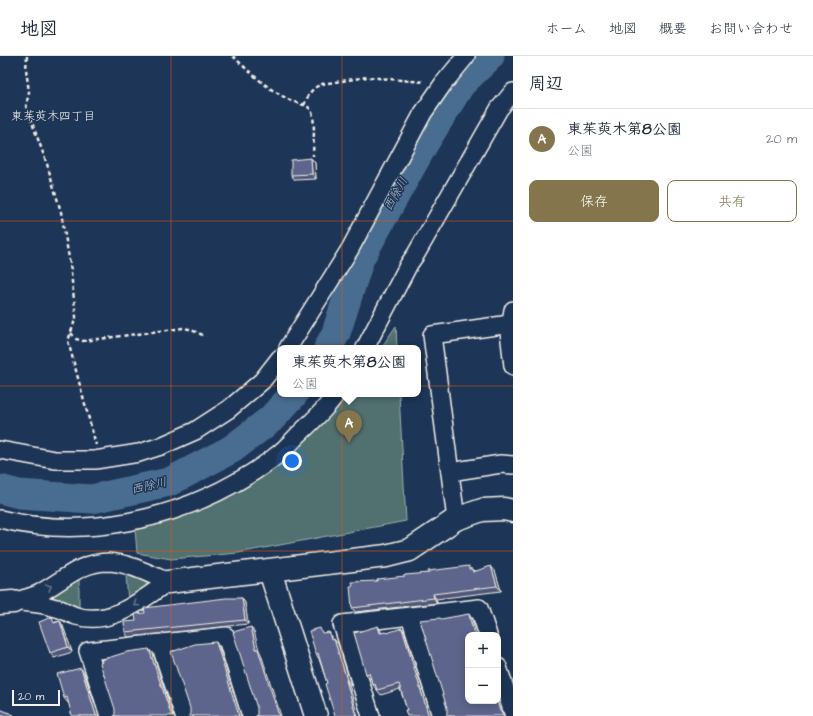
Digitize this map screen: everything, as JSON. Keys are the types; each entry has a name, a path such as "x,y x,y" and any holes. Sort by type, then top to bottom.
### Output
{"street":[{"path":"290,345 350,249 423,113 454,68 466,56"},
{"path":"367,345 409,264 499,109 513,92"},
{"path":"456,519 432,335 511,317 509,332 513,366"},
{"path":"0,450 55,460 95,460 139,452 161,446 195,431 229,409 262,380 277,362"},
{"path":"0,519 33,525 67,527 97,526 123,523 185,507 236,482 277,456 314,420 333,397"},
{"path":"450,472 501,464 513,465"},
{"path":"7,603 39,604 57,608 76,616 92,618 112,616 126,610 168,582 270,571 392,555 410,550 456,519 482,510 504,509 513,511"},
{"path":"7,603 38,593 77,569 110,562 133,567 168,582"},
{"path":"270,571 316,716"},
{"path":"371,716 342,624 479,608 487,632"},
{"path":"410,616 441,716"},
{"path":"109,716 88,651 226,636 251,716"},
{"path":"160,644 184,716"},
{"path":"498,668 513,712"}],"path":[{"path":"27,56 26,69 29,92 26,106 47,164 61,212 70,264 76,317 68,341 96,444 95,460"},
{"path":"233,56 266,85 292,101 304,105 310,110 313,117 313,156"},
{"path":"304,105 309,94 314,88 322,84 367,77 443,84"},
{"path":"71,333 76,339 83,341 183,328 205,336"}],"green space":[{"path":"396,326 397,345 383,345"},
{"path":"341,397 399,397 406,521 238,553 171,559 137,553 135,528 212,505 276,465"},
{"path":"79,575 79,612 51,602 49,595"},
{"path":"126,575 145,581 147,586 128,603"}],"building":[{"path":"311,158 312,174 291,175 291,160"},
{"path":"469,566 469,569 472,569 473,572 491,566 497,586 433,594 434,598 352,608 350,586 353,586 352,582 377,581 377,579 429,573 428,571"},
{"path":"226,598 242,598 245,620 125,632 124,622 136,621 135,614 145,613 144,608"},
{"path":"469,614 473,632 465,632 465,704 498,704 500,711 504,716 446,716 447,708 420,620 441,619"},
{"path":"52,617 54,623 60,621 68,647 50,653 39,622"},
{"path":"378,626 380,633 387,633 402,628 429,716 407,716 405,710 407,710 399,684 377,690 375,684 373,685 369,673 366,674 354,633"},
{"path":"251,627 256,649 258,649 279,716 256,716 257,708 233,632"},
{"path":"320,628 322,633 329,632 331,640 334,639 347,680 356,716 335,716 325,684 327,683 318,653 316,654 309,631"},
{"path":"216,642 239,716 189,716 190,708 171,652 195,644"},
{"path":"149,649 172,716 114,716 115,709 100,663 102,662 101,660 127,652"},
{"path":"81,668 97,716 72,716 67,697 64,698 57,674"},
{"path":"0,709 14,715 0,716"}],"waterway":[{"name":"西除川","path":"330,345 336,333 360,258 424,144 461,84 490,56"},
{"name":"西除川","path":"0,489 19,494 92,499 169,482 232,449 271,419 291,397"}],"place":[{"name":"東茱萸木第8公園","path":"349,443"}],"district":[{"name":"東茱萸木四丁目","path":"53,116"}]}
